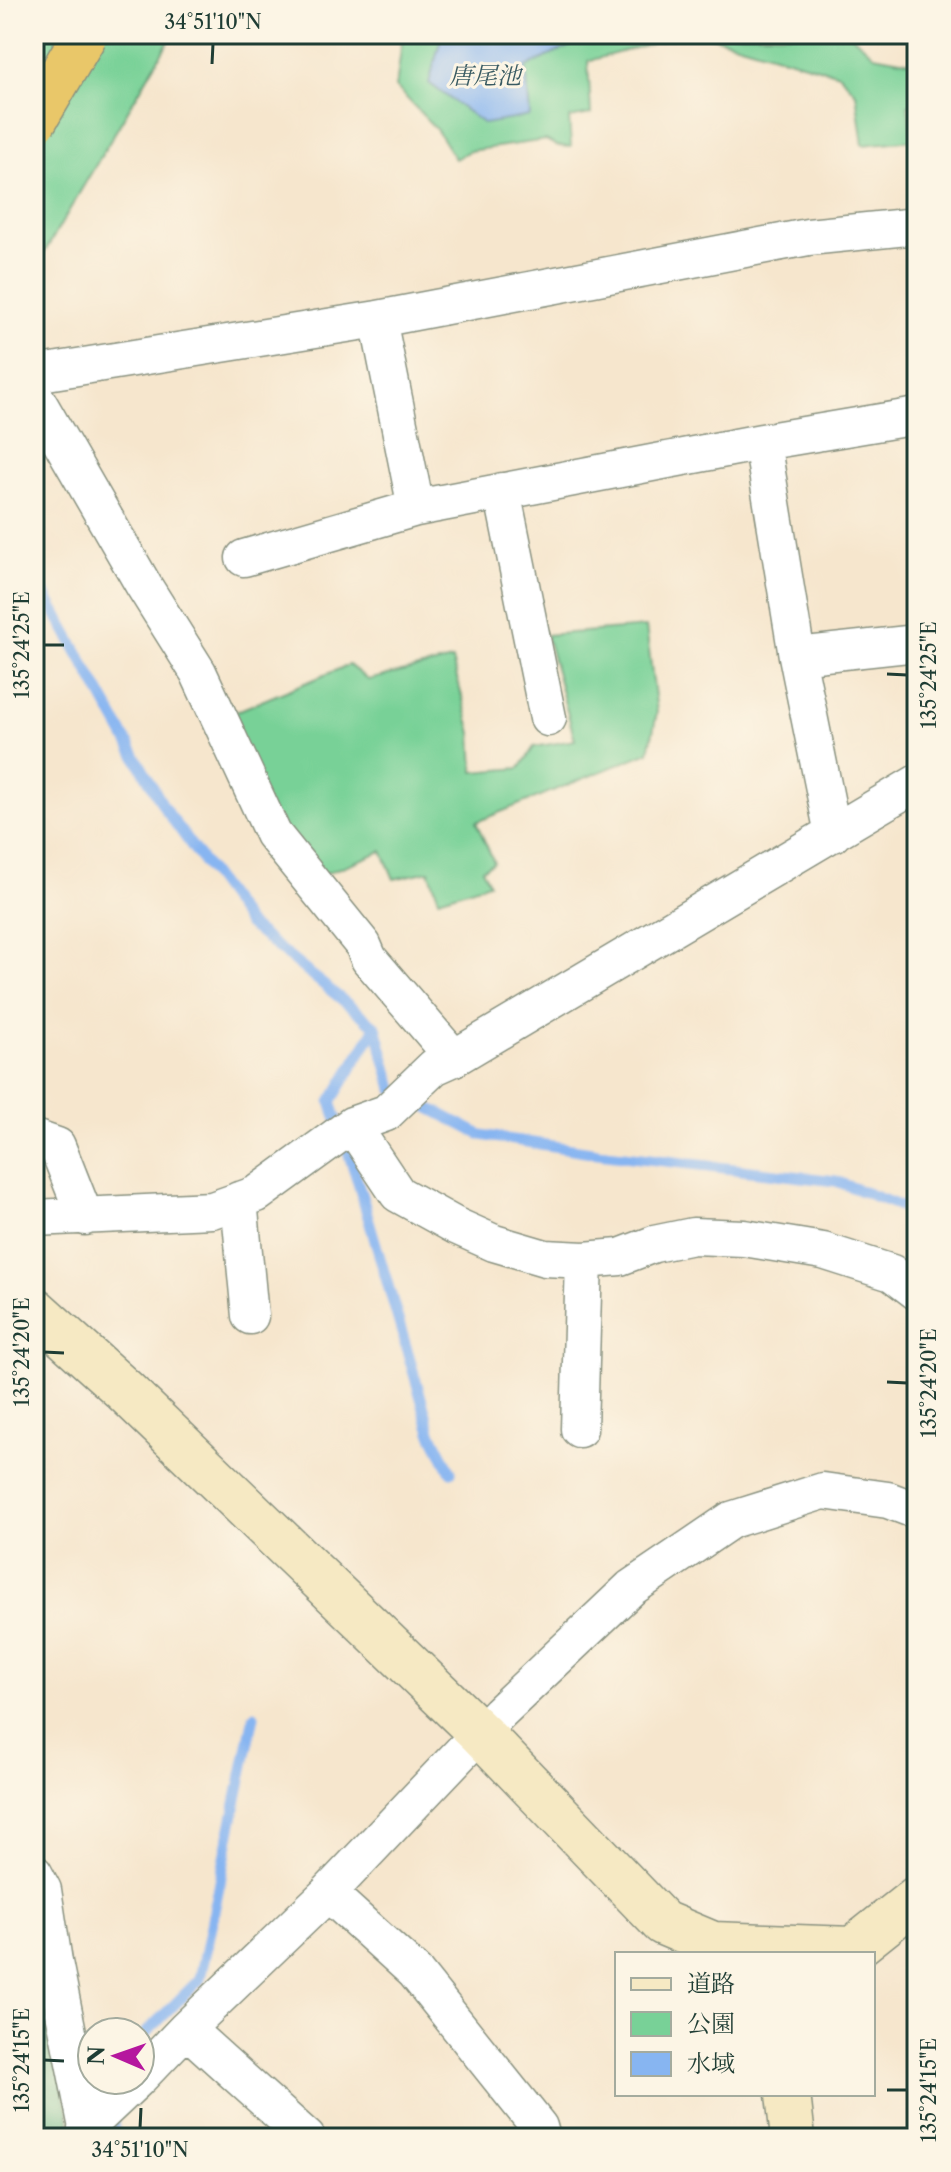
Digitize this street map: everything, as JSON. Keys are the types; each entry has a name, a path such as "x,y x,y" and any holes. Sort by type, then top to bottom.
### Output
{"main road":[{"path":"39,105 85,34"}],"street":[{"path":"34,148 39,105 98,34"},
{"path":"34,374 378,319 808,237 917,226"},
{"path":"378,319 416,508"},
{"path":"34,395 144,586 198,672 273,834 363,945 369,959 454,1058"},
{"path":"244,558 416,508 762,442 917,416"},
{"path":"762,442 797,656 833,834"},
{"path":"502,491 548,718"},
{"path":"797,656 917,643"},
{"path":"34,1218 212,1210 257,1194 352,1125 386,1113 434,1067 917,783"},
{"path":"352,1125 398,1194 494,1243 545,1258 584,1260 620,1257 654,1244 693,1236 744,1238 823,1251 878,1268 892,1273 917,1292"},
{"path":"34,1138 57,1146 85,1217"},
{"path":"239,1200 250,1316"},
{"path":"579,1429 584,1260"},
{"path":"34,1309 124,1390 481,1734 663,1923 713,1944 773,1951 853,1949 917,1898"},
{"path":"156,2060 328,1893 499,1713 631,1588 731,1520 823,1491 888,1500 917,1511"},
{"path":"34,1873 43,1890 87,2133"},
{"path":"328,1893 415,1972 539,2127 542,2138"},
{"path":"186,2029 307,2138"},
{"path":"87,2133 122,2096"},
{"path":"788,2096 793,2138"}],"green space":[{"path":"34,34 173,34 34,270"},
{"path":"403,34 687,34 588,61 591,114 569,118 571,147 557,146 546,140 469,151 455,159 436,129 396,87"},
{"path":"703,34 850,34 874,55 917,63 917,103 908,105 912,140 863,145 856,93 839,74"},
{"path":"646,627 657,712 649,752 476,822 494,862 482,869 489,883 439,899 429,871 394,879 382,851 322,875 272,817 225,716 349,665 368,680 452,660 472,733 474,772 520,768 534,747 575,740 546,635"},
{"path":"34,1953 74,2138 34,2138"}],"water":[{"name":"唐尾池","path":"442,34 595,34 526,67 530,116 484,124 429,83"}],"waterway":[{"path":"34,574 165,809 248,924 376,1027 393,1089 481,1135 598,1153 836,1181 917,1213"},
{"path":"376,1027 331,1102 356,1176 431,1432 451,1472"},
{"path":"156,2023 200,1979 254,1716"},
{"path":"113,2111 116,2138"}]}
